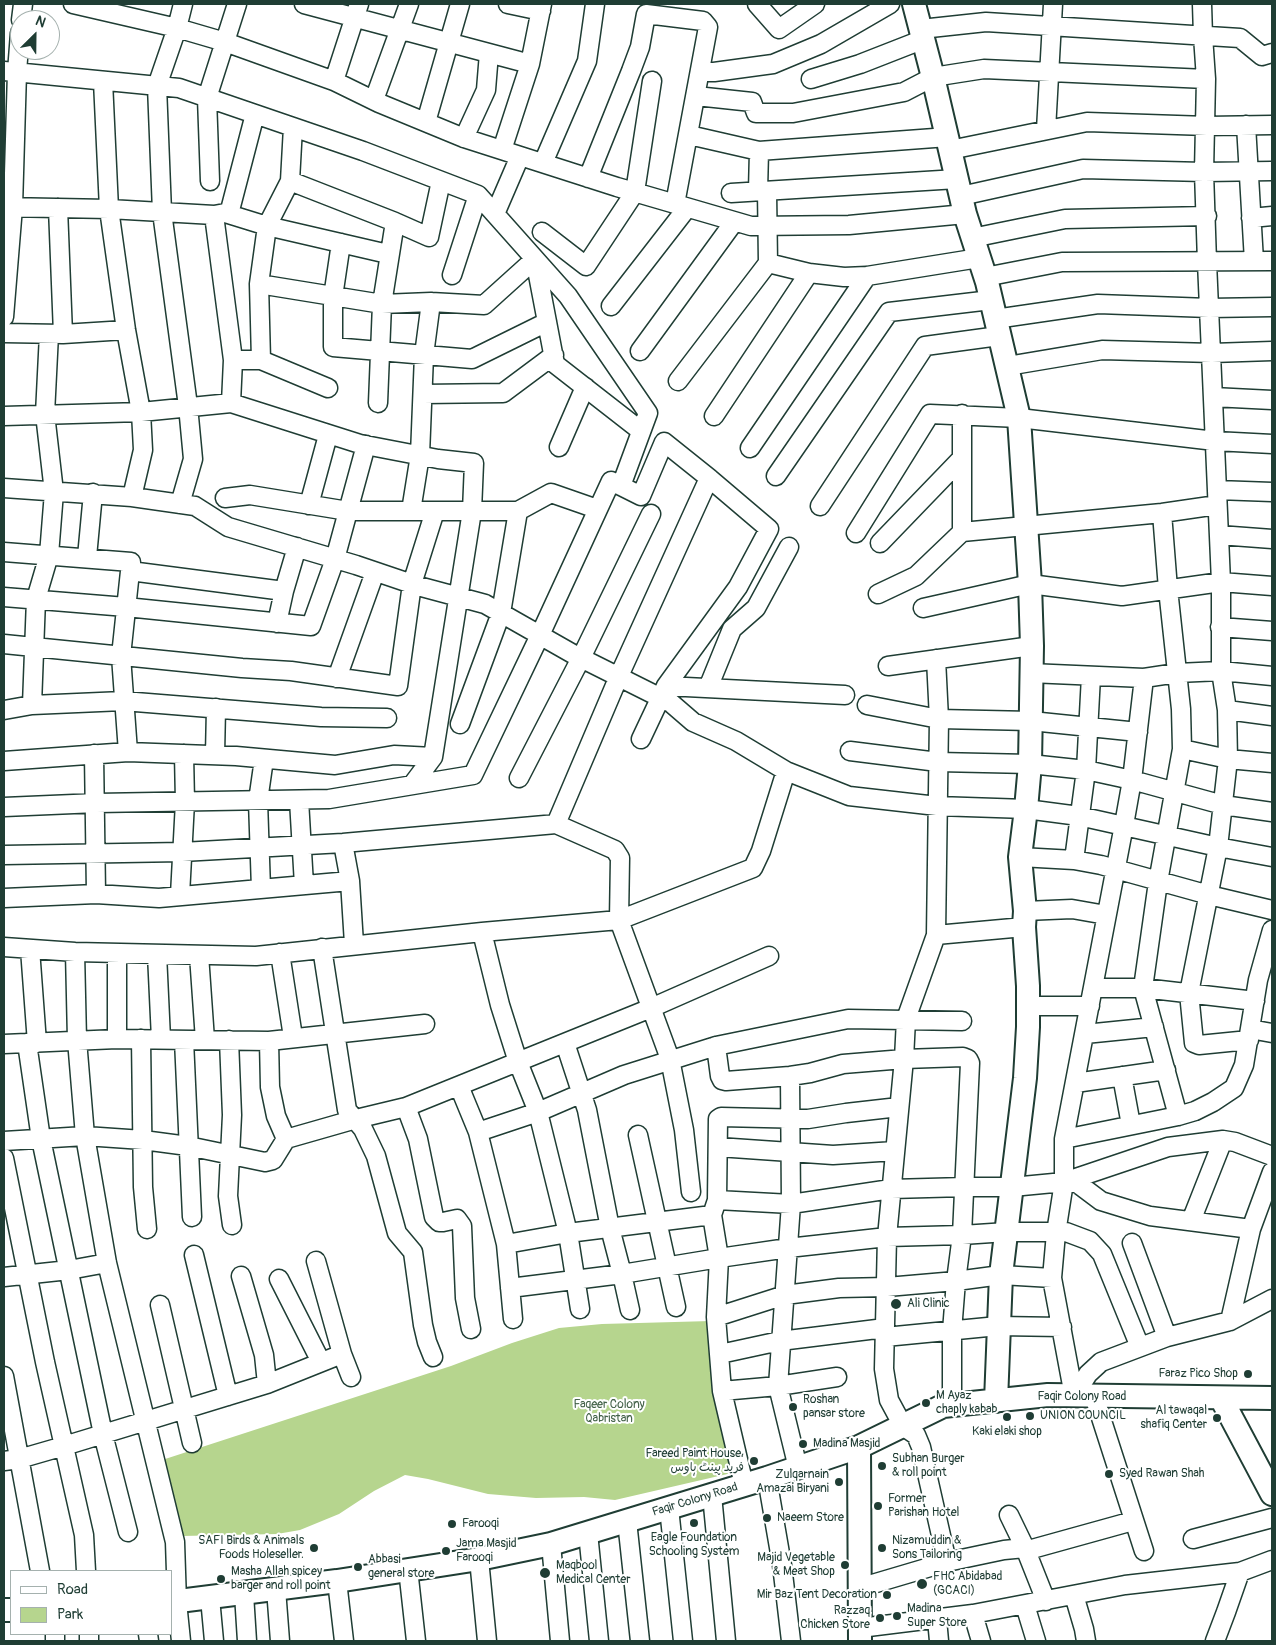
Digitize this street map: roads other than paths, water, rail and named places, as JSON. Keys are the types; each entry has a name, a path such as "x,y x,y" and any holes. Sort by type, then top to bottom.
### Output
{"main road":[{"path":"914,4 961,196 995,318 1019,418 1030,584 1032,646 1030,673 1030,764 1020,857 1025,919 1028,1006 1025,1078 1002,1275 998,1326 996,1400"},
{"name":"Faqir Colony Road","path":"174,1602 337,1581 479,1559 551,1544 767,1478 859,1447 943,1406 1048,1395 1272,1398"},
{"path":"1221,1398 1272,1494"},
{"path":"859,1447 861,1638"}],"street":[{"path":"73,4 120,9 225,42 334,81 464,138 588,178 751,226 849,225 961,196 1083,169 1204,172 1272,171"},
{"path":"180,504 193,459 188,406 162,212 157,86 177,28 183,4"},
{"path":"210,181 206,98 237,4"},
{"path":"304,4 357,10 400,29 530,64"},
{"path":"374,100 409,4"},
{"path":"426,122 460,4"},
{"path":"502,150 530,64 542,7 508,4"},
{"path":"543,164 587,61 595,4"},
{"path":"757,4 779,29 815,4"},
{"path":"701,71 714,72 773,64 821,44 890,4"},
{"path":"1046,130 1053,4"},
{"path":"1202,4 1207,126 1204,172 1221,582 1221,671 1227,710 1228,759 1218,848 1190,993 1194,1043 1199,1045 1250,1035 1272,1033"},
{"path":"334,81 357,10"},
{"path":"588,178 632,71 640,47 646,14 703,21 708,27 688,134 681,206 612,306"},
{"path":"811,79 860,64 922,34 986,22 1240,38 1262,56 1272,53"},
{"path":"464,138 486,90 490,53"},
{"path":"696,96 752,102 756,113 793,113 904,92 933,77 984,69 1206,79"},
{"path":"4,317 10,72 179,88 363,151 478,195 568,296 648,412 621,486"},
{"path":"103,81 109,209 126,330 141,412 143,450 132,497"},
{"path":"542,232 586,266 635,192 652,81"},
{"path":"231,403 233,360 221,215 255,114"},
{"path":"688,134 759,150 949,144 1087,122 1207,126 1272,125"},
{"path":"1246,125 1254,261"},
{"path":"261,360 259,284 267,226 290,181 293,127"},
{"path":"678,381 768,263 767,226 759,150"},
{"path":"495,214 520,156"},
{"path":"290,181 429,237 441,181"},
{"path":"731,193 762,191 961,196"},
{"path":"452,275 478,195"},
{"path":"8,207 109,209 221,215 388,254"},
{"path":"32,706 36,600 49,555 54,492 45,414 56,334 58,208"},
{"path":"979,258 1065,218 1206,216"},
{"path":"1251,218 1272,216"},
{"path":"378,403 382,304 394,222"},
{"path":"640,351 734,222"},
{"path":"341,243 333,297 333,347 472,359 547,322"},
{"path":"768,263 809,273 844,277 867,276 979,258 1062,262 1272,261"},
{"path":"259,284 382,304 432,302 484,305 535,259"},
{"path":"535,259 555,364 641,431"},
{"path":"714,416 809,273"},
{"path":"750,448 867,276"},
{"path":"411,511 420,456 424,355 432,302"},
{"path":"776,476 889,312 995,318 1098,304 1209,308 1272,307"},
{"path":"820,506 925,346 995,318"},
{"path":"4,333 56,334 126,330"},
{"path":"1007,366 1102,350 1212,353 1272,351"},
{"path":"423,394 503,393 554,355"},
{"path":"233,360 261,360 328,388"},
{"path":"559,447 585,387"},
{"path":"1214,397 1272,400"},
{"path":"4,416 141,412 231,403 328,435 366,445 420,456 474,462 472,511 433,757 412,785"},
{"path":"856,533 930,414 1019,418 1215,441 1272,444"},
{"path":"962,414 962,532"},
{"path":"309,504 328,435"},
{"path":"4,807 329,799 473,775 611,481 641,496 664,442 768,529 738,587 663,692 641,739"},
{"path":"4,597 126,607 311,626 335,559 366,445"},
{"path":"880,543 961,459"},
{"path":"556,824 709,478"},
{"path":"4,488 93,493 194,506 228,527 412,584 485,604 581,658 620,676 663,692 708,688 845,695"},
{"path":"878,594 916,576 962,532 1162,513 1217,498 1272,492"},
{"path":"87,557 93,493"},
{"path":"225,498 250,495 348,511 518,511 551,493 597,510"},
{"path":"4,644 242,668 290,671 398,686 412,584 435,511"},
{"path":"460,724 501,613 518,511"},
{"path":"1162,513 1176,673 1181,709 1182,749 1158,882 1143,988 1178,1116"},
{"path":"518,778 581,658 651,514"},
{"path":"1218,535 1272,539"},
{"path":"277,623 297,547"},
{"path":"708,688 732,630 756,608 789,547"},
{"path":"4,552 87,557 131,562 120,656 128,752"},
{"path":"130,571 284,591"},
{"path":"337,678 375,572"},
{"path":"923,608 1030,584 1122,596 1221,582 1272,586"},
{"path":"1220,627 1272,631"},
{"path":"888,666 1032,646"},
{"path":"936,659 939,719 936,806 936,935 906,1019 887,1238 884,1370 889,1400 903,1426 916,1435 921,1447 948,1562"},
{"path":"1030,673 1144,678 1176,673 1221,671 1272,676"},
{"path":"1074,860 1086,770 1091,676"},
{"path":"1144,678 1132,780 1117,869 1106,915 1064,1139 1064,1182 1056,1232 1052,1278 1062,1327 1084,1396 1144,1552"},
{"path":"663,692 671,703 693,722 736,741 786,771 849,796 936,806 1026,809 1079,816 1218,848 1272,857"},
{"path":"4,710 32,706 123,701 321,717 387,718"},
{"path":"867,705 939,719 1031,721 1138,732"},
{"path":"215,755 216,708"},
{"path":"1227,710 1272,716"},
{"path":"1182,749 1228,759 1272,763"},
{"path":"850,750 938,762 1030,764 1086,770 1132,780 1223,805 1272,812"},
{"path":"4,761 128,752 264,758 335,765 394,755 433,757"},
{"path":"94,754 96,894"},
{"path":"180,895 185,802 184,754"},
{"path":"261,889 258,800 264,758"},
{"path":"4,947 75,952 256,956 354,944 619,920 753,868 762,851 786,771"},
{"path":"299,800 304,885"},
{"path":"4,855 182,852 343,842 556,824 615,850 620,858 619,920 670,1059 684,1130 691,1192"},
{"path":"343,842 350,881 354,944"},
{"path":"1020,857 1074,860 1117,869 1158,882 1272,910"},
{"path":"4,898 96,894 159,898 350,881"},
{"path":"936,935 1072,909 1106,915"},
{"path":"1064,1139 1195,1111 1234,1088 1244,1065 1258,980 1272,930"},
{"path":"482,932 500,1005 518,1062 538,1112 568,1233 580,1309"},
{"path":"322,948 347,1110 356,1118 363,1129 376,1156 397,1233 413,1252 425,1334 433,1357"},
{"path":"30,949 32,1043 41,1139 103,1434 128,1532"},
{"path":"75,952 76,1040 85,1136 107,1263 175,1542 174,1602 181,1641"},
{"path":"117,953 117,1039"},
{"path":"280,953 293,1037"},
{"path":"156,954 161,1039"},
{"path":"199,955 205,1040"},
{"path":"4,1141 85,1136 144,1140 188,1146 265,1162 273,1160 286,1139 356,1118 406,1107 652,1008 769,956"},
{"path":"1093,988 1143,988 1255,1001"},
{"path":"1028,1006 1090,1006"},
{"path":"478,1132 538,1112 624,1075 716,1046 848,1019 962,1021"},
{"path":"4,1044 117,1039 269,1041 426,1024"},
{"path":"1085,1034 1154,1027"},
{"path":"141,1039 144,1140 143,1187 147,1229"},
{"path":"184,1040 192,1217"},
{"path":"229,1040 232,1115 228,1196 232,1226"},
{"path":"269,1041 270,1087 276,1116 286,1139"},
{"path":"565,1043 587,1110 610,1228 630,1310"},
{"path":"716,1046 722,1080 726,1081 790,1076 843,1064 904,1059 963,1057 968,1059 970,1063 962,1235 952,1331 952,1405"},
{"path":"1075,1083 1166,1070"},
{"path":"790,1076 791,1204 778,1386 798,1468"},
{"path":"1122,1076 1131,1126"},
{"path":"459,1086 478,1132 506,1244 513,1320"},
{"path":"406,1107 418,1139 434,1217 439,1222 457,1219 462,1226 465,1298 471,1329"},
{"path":"744,1485 722,1391 716,1318 719,1258 714,1207 718,1122 721,1118 808,1119 899,1107"},
{"path":"638,1135 676,1307"},
{"path":"1064,1182 1168,1147 1223,1140 1235,1142 1272,1156"},
{"path":"1191,1221 1223,1140"},
{"path":"718,1147 834,1155 895,1151"},
{"path":"4,1158 27,1274 84,1535 86,1570"},
{"path":"1230,1321 1251,1229 1272,1172"},
{"path":"506,1244 568,1233 657,1222 714,1207 791,1204 891,1189 964,1186 1012,1187 1064,1182 1077,1183 1101,1201 1150,1216 1251,1229"},
{"path":"510,1288 576,1278 622,1274 788,1248 887,1238 1007,1232 1066,1232 1090,1241 1102,1254 1140,1347"},
{"path":"1132,1243 1168,1337"},
{"path":"194,1255 228,1396"},
{"path":"316,1261 342,1354 351,1377"},
{"path":"4,1277 69,1270 107,1263"},
{"path":"716,1318 786,1295 839,1288 887,1287 1002,1275 1052,1278"},
{"path":"241,1276 264,1355 267,1384"},
{"path":"279,1279 321,1362"},
{"path":"1084,1396 1088,1374 1101,1362 1168,1337 1230,1321 1272,1299"},
{"path":"160,1305 192,1443"},
{"path":"720,1354 780,1341 885,1332 952,1331 998,1326 1062,1327"},
{"path":"11,1460 145,1422 267,1384 342,1354"},
{"path":"4,1376 11,1460 40,1570"},
{"path":"722,1391 778,1386 837,1377"},
{"path":"767,1478 782,1565 791,1641"},
{"path":"712,1495 726,1641"},
{"path":"669,1508 683,1641"},
{"path":"1009,1515 1025,1548 1046,1601"},
{"path":"1194,1539 1272,1518"},
{"path":"627,1521 640,1641"},
{"path":"859,1588 948,1562 1004,1550 1032,1549 1133,1521"},
{"path":"588,1532 599,1641"},
{"path":"551,1544 555,1641"},
{"path":"479,1559 488,1641"},
{"path":"861,1638 937,1619 1025,1605 1125,1585 1240,1572 1272,1560"},
{"path":"408,1569 416,1641"},
{"path":"1214,1641 1240,1572"},
{"path":"337,1581 344,1641"},
{"path":"276,1589 280,1641"},
{"path":"244,1594 247,1641"},
{"path":"1074,1596 1086,1641"},
{"path":"210,1598 214,1641"},
{"path":"1025,1605 1036,1641"},
{"path":"973,1614 981,1641"},
{"path":"937,1619 939,1641"}],"place":[{"name":"Ali Clinic","path":"896,1304"},
{"name":"Faraz Pico Shop","path":"1248,1374"},
{"name":"M Ayaz chaply kabab","path":"926,1403"},
{"name":"Roshan pansar store","path":"793,1407"},
{"name":"UNION COUNCIL","path":"1030,1416"},
{"name":"Kaki elaki shop","path":"1007,1417"},
{"name":"Al tawaqal shafiq Center","path":"1217,1418"},
{"name":"Madina Masjid","path":"803,1444"},
{"name":"Fareed Paint House، فرید پینٹ ہاوس","path":"754,1461"},
{"name":"Subhan Burger & roll point","path":"882,1466"},
{"name":"Syed Rawan Shah","path":"1109,1474"},
{"name":"Zulqarnain Amazai Biryani","path":"839,1482"},
{"name":"Former Parishan Hotel","path":"878,1506"},
{"name":"Naeem Store","path":"767,1518"},
{"name":"Eagle Foundation Schooling System","path":"694,1523"},
{"name":"Farooqi","path":"452,1524"},
{"name":"SAFI Birds & Animals Foods Holeseller.","path":"314,1548"},
{"name":"Nizamuddin & Sons Tailoring","path":"882,1548"},
{"name":"Jama Masjid Farooqi","path":"446,1551"},
{"name":"Majid Vegetable & Meat Shop","path":"845,1565"},
{"name":"Abbasi general store","path":"358,1567"},
{"name":"Maqbool Medical Center","path":"545,1573"},
{"name":"Masha Allah spicey barger and roll point","path":"221,1579"},
{"name":"FHC Abidabad (GCACI)","path":"922,1584"},
{"name":"Mir Baz Tent Decoration","path":"887,1595"},
{"name":"Madina Super Store","path":"897,1616"},
{"name":"Razzaq Chicken Store","path":"880,1618"}],"park label":[{"name":"Faqeer Colony Qabristan","path":"609,1412"}]}
